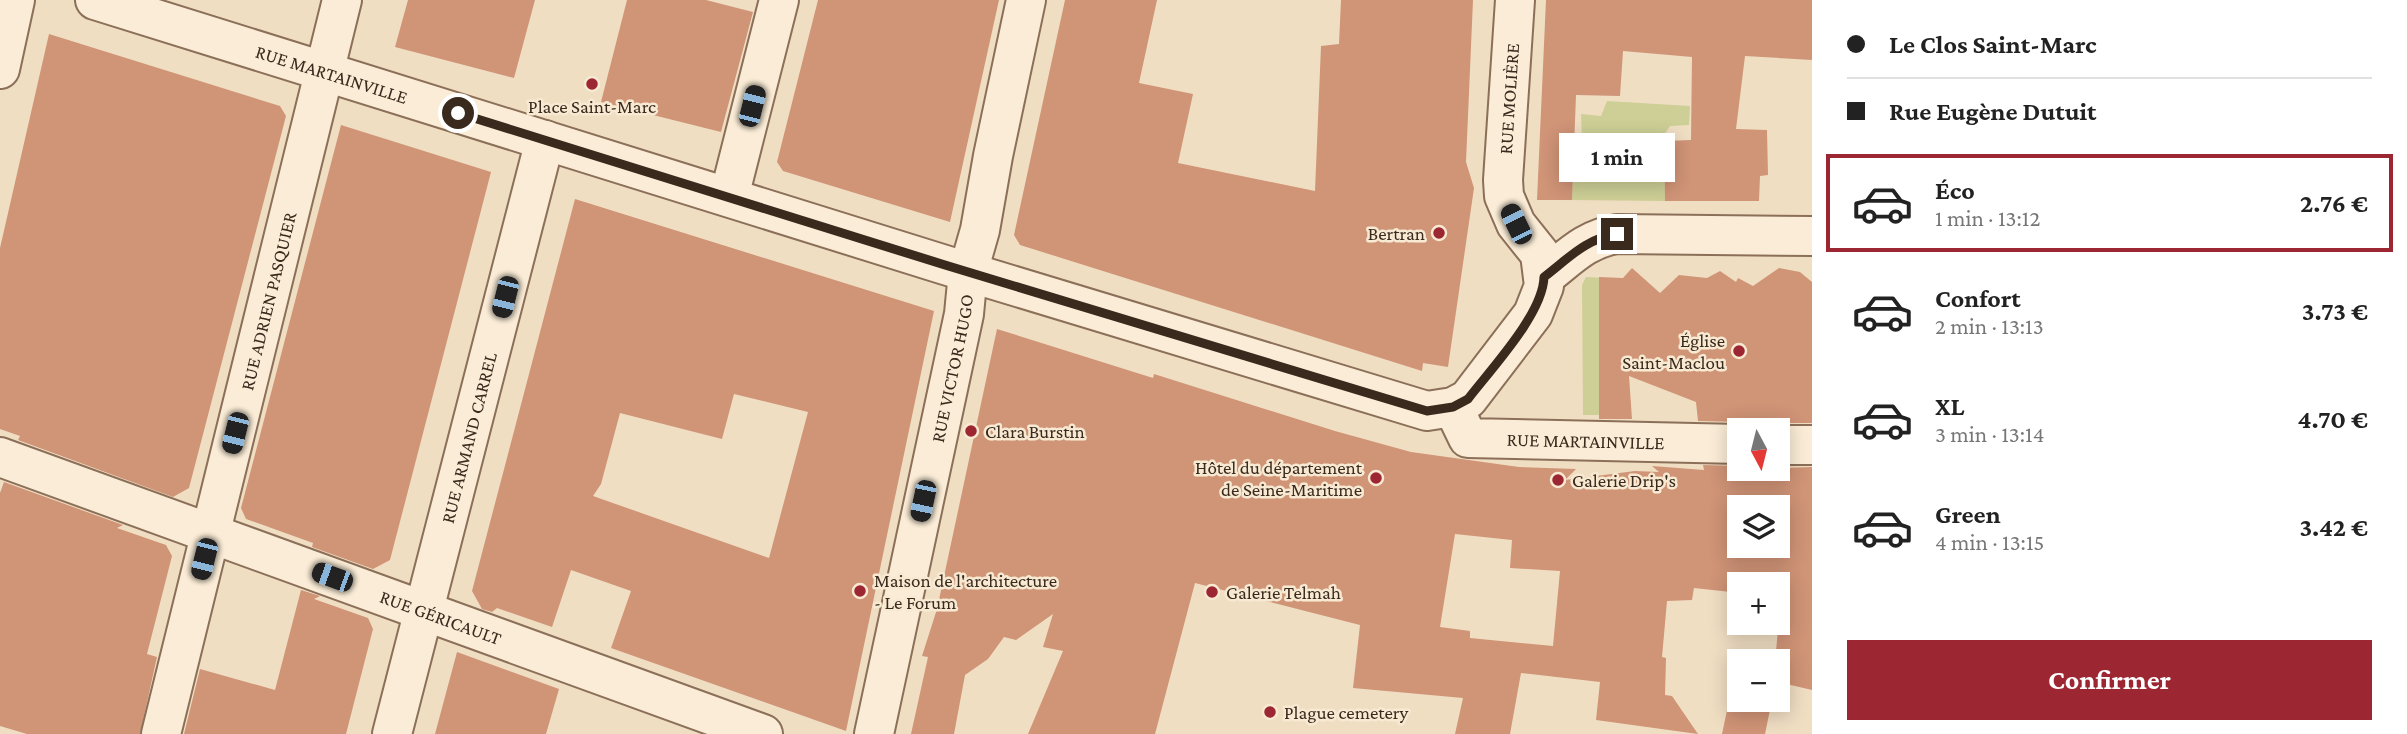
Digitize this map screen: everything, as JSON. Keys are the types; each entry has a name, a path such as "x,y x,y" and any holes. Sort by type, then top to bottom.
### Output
{"street":[{"path":"0,69 15,0"},
{"name":"RUE MARTAINVILLE","path":"94,0 1408,407 1427,411 1461,403 1460,416 1468,438 1727,444"},
{"path":"324,71 342,0"},
{"path":"729,197 779,0"},
{"name":"RUE VICTOR HUGO","path":"874,734 964,314 968,271 980,229 1026,0"},
{"name":"RUE MOLIÈRE","path":"1515,0 1504,197 1516,224 1540,254 1544,277"},
{"name":"RUE ADRIEN PASQUIER","path":"161,734 324,71"},
{"name":"RUE ARMAND CARREL","path":"392,734 545,140"},
{"path":"1461,403 1532,314 1541,298 1544,277 1600,237 1617,234 1812,236"},
{"path":"1790,445 1812,445"},
{"name":"RUE GÉRICAULT","path":"0,457 763,734"}],"green space":[{"path":"1607,101 1690,106 1689,125 1670,126 1664,135 1665,201 1572,200 1574,141 1582,141 1581,114 1601,116"},
{"path":"1586,277 1604,278 1599,415 1583,415 1582,285"}],"building":[{"path":"408,0 535,0 514,78 395,47"},
{"path":"627,0 706,0 753,12 721,132 601,102"},
{"path":"818,0 999,0 950,222 783,171 777,162"},
{"path":"1065,0 1157,0 1139,83 1193,94 1178,163 1315,191 1321,46 1339,44 1341,0 1473,0 1466,162 1474,188 1448,367 1423,363 1422,371 1020,245 1014,235"},
{"path":"1546,0 1812,0 1812,60 1745,56 1736,129 1767,130 1768,175 1760,176 1759,201 1665,201 1664,141 1691,140 1692,57 1623,51 1620,96 1576,95 1572,200 1537,200"},
{"path":"49,34 280,106 286,116 189,488 173,497 18,440 20,436 0,429 0,248"},
{"path":"341,125 491,172 390,560 373,569 312,547 313,543 246,519 241,508"},
{"path":"575,199 934,311 846,731 611,648 631,591 571,570 552,627 497,608 492,612 482,609 472,591","holes":["734,394 808,412 769,558 593,496 601,484 620,413 722,439"]},
{"name":"Église Saint-Maclou","path":"1632,268 1660,293 1679,275 1707,278 1720,271 1736,282 1738,278 1753,286 1779,268 1800,272 1812,282 1812,423 1790,423 1790,418 1698,421 1696,402 1629,376 1632,419 1599,419 1599,277 1623,278"},
{"path":"997,329 1153,378 1154,374 1411,452 1519,467 1576,469 1565,480 1635,471 1659,472 1652,466 1704,470 1703,465 1727,466 1727,481 1790,481 1790,468 1812,467 1812,690 1790,685 1790,649 1776,649 1777,635 1790,635 1790,572 1727,572 1727,592 1694,588 1692,600 1667,601 1662,657 1666,658 1665,695 1672,696 1698,734 1596,720 1600,682 1521,673 1510,734 1455,734 1463,698 1353,688 1360,625 1195,583 1155,734 1028,734 1063,651 1043,647 1053,614 1016,640 1004,637 988,659 965,675 954,734 911,734 928,657 922,656 937,609","holes":["1455,534 1512,540 1510,568 1560,571 1553,646 1470,638 1470,631 1440,627"]},
{"path":"4,482 123,525 117,528 166,545 172,556 147,654 157,657 140,734 27,734 0,726 0,493"},
{"path":"301,590 320,596 314,599 368,618 373,629 346,734 184,734 200,669 275,690"},
{"path":"457,652 559,689 546,734 435,734"},
{"path":"1727,710 1770,712 1765,734 1722,734"}],"place":[{"name":"Place Saint-Marc","path":"592,84"},
{"name":"Bertran","path":"1439,233"},
{"name":"Église Saint-Maclou","path":"1739,351"},
{"name":"Clara Burstin","path":"971,431"},
{"name":"Hôtel du département de Seine-Maritime","path":"1376,478"},
{"name":"Galerie Drip's","path":"1558,480"},
{"name":"Maison de l'architecture - Le Forum","path":"860,591"},
{"name":"Galerie Telmah","path":"1212,592"},
{"name":"Plague cemetery","path":"1270,712"}],"route":[{"path":"458,113 945,265 1427,411 1453,407 1468,399 1532,314 1541,298 1544,277 1575,251 1600,237 1617,234"}]}
